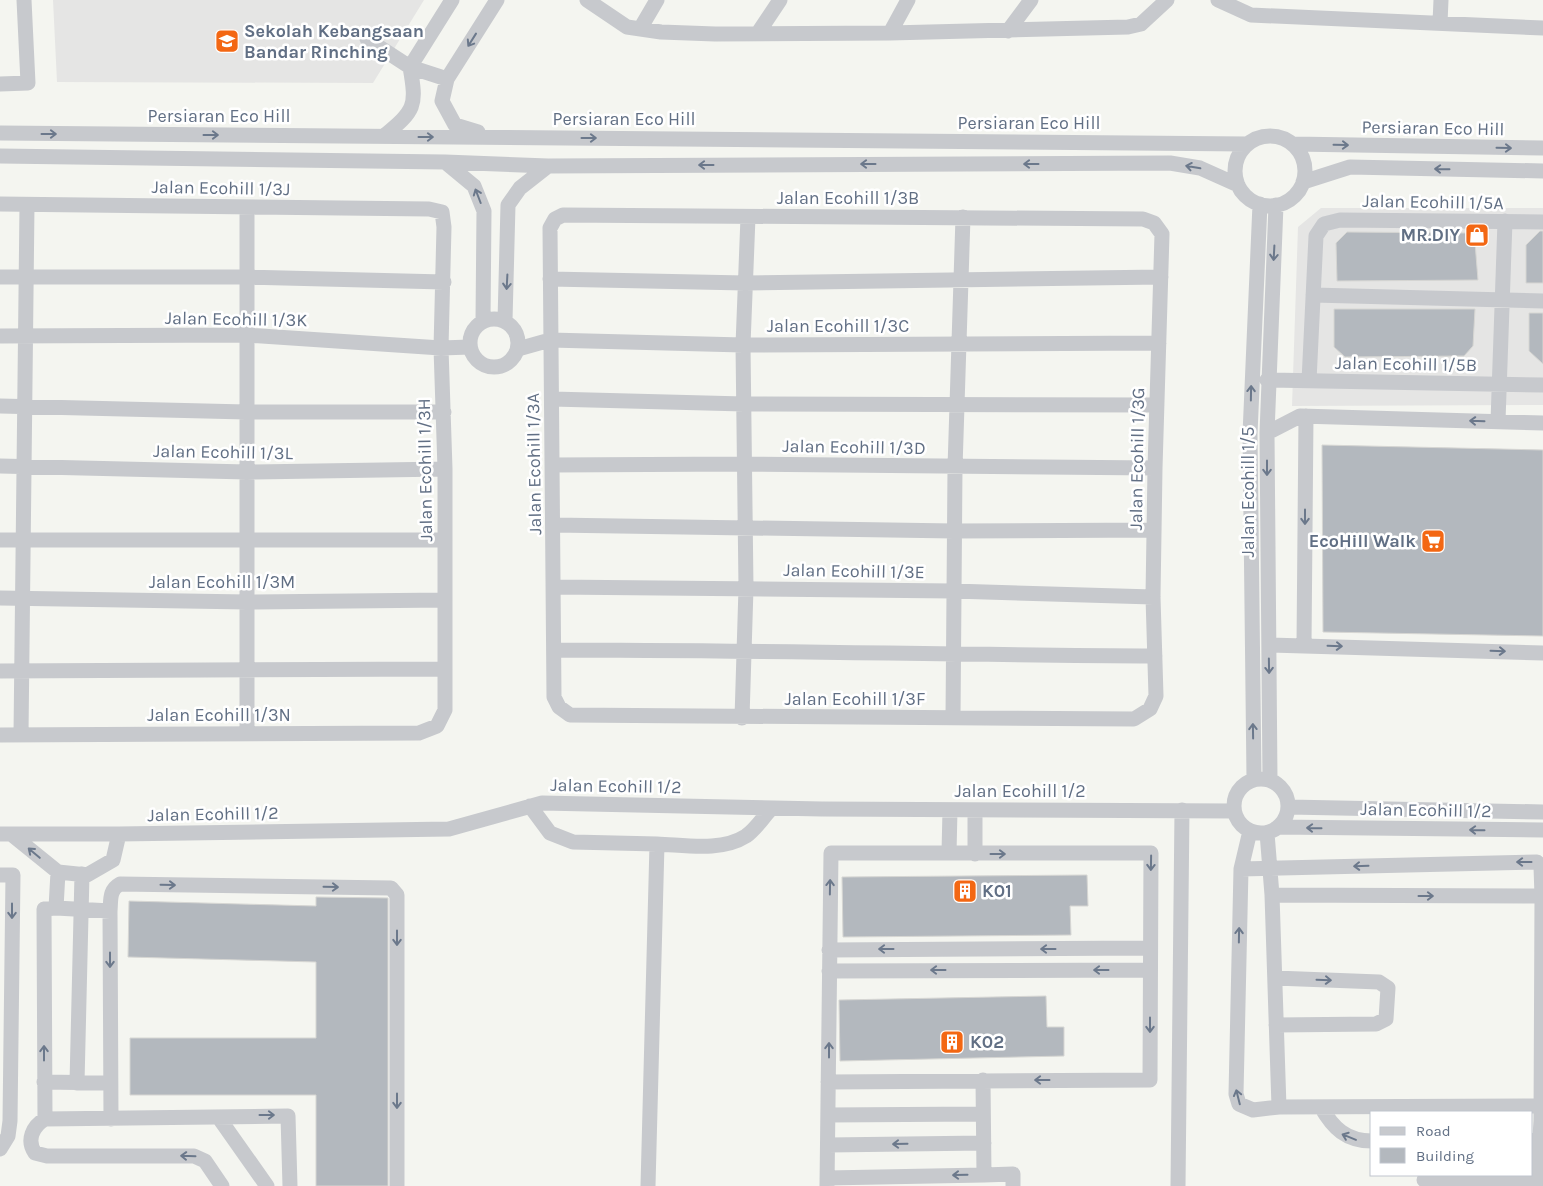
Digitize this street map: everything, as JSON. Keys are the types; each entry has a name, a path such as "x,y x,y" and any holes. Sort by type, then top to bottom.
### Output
{"street":[{"path":"0,84 28,83 24,0"},
{"path":"384,136 404,119 415,98 410,67 452,0"},
{"path":"495,137 455,125 442,101 447,79 496,0"},
{"path":"587,0 627,27 670,32 758,33 1008,31 1134,26 1148,19 1167,0"},
{"path":"640,29 657,0"},
{"path":"758,33 780,0"},
{"path":"890,33 908,0"},
{"path":"1008,31 1031,0"},
{"path":"1218,0 1250,16 1543,28"},
{"path":"1440,23 1441,0"},
{"path":"367,39 410,67 447,79"},
{"name":"Persiaran Eco Hill","path":"0,133 1247,144 1265,136 1284,139 1293,144 1543,148"},
{"path":"1247,144 1236,163 1238,185 1243,193 1260,204 1276,205 1290,199 1303,182 1304,162 1293,144"},
{"path":"0,156 445,162 548,166 1170,163 1200,168 1238,185"},
{"path":"445,162 474,186 484,211 483,321"},
{"path":"506,321 490,319 483,321 472,332 470,347 476,360 482,364 497,367 510,361 518,348 516,333 506,321 508,205 520,188 548,166"},
{"path":"1303,182 1350,167 1543,172"},
{"name":"Jalan Ecohill 1/3J","path":"0,204 429,209 442,212"},
{"path":"21,735 27,204"},
{"path":"1254,780 1250,434 1260,204"},
{"name":"Jalan Ecohill 1/5","path":"1270,780 1267,380 1276,205"},
{"path":"247,207 247,734"},
{"name":"Jalan Ecohill 1/3H","path":"436,726 445,710 445,469 441,348 444,227 442,212"},
{"name":"Jalan Ecohill 1/3B","path":"555,219 564,215 1143,219"},
{"path":"742,718 746,588 743,345 748,217"},
{"path":"953,718 955,468 963,217"},
{"name":"Jalan Ecohill 1/3A","path":"555,219 550,228 550,340 554,525 554,697 559,707"},
{"name":"Jalan Ecohill 1/3G","path":"1143,219 1154,223 1162,234 1153,597 1156,696 1150,709"},
{"name":"Jalan Ecohill 1/5A","path":"1313,295 1316,236 1324,224 1340,220 1543,222"},
{"path":"1498,422 1504,221"},
{"path":"0,277 247,277 444,282"},
{"path":"550,279 746,283 960,278 1161,277"},
{"path":"1309,381 1313,295 1543,301"},
{"name":"Jalan Ecohill 1/3K","path":"0,336 247,336 441,348 470,347"},
{"name":"Jalan Ecohill 1/3C","path":"518,348 550,340 743,345 1159,343"},
{"name":"Jalan Ecohill 1/5B","path":"1267,380 1543,385"},
{"path":"552,400 744,404 1157,405"},
{"path":"0,406 246,412 444,412"},
{"path":"1267,432 1300,416 1543,423"},
{"path":"1304,646 1306,416"},
{"name":"Jalan Ecohill 1/3D","path":"553,465 744,464 955,468 1155,468"},
{"name":"Jalan Ecohill 1/3L","path":"0,466 247,472 445,469"},
{"path":"554,525 954,531 1154,530"},
{"path":"0,540 445,540"},
{"name":"Jalan Ecohill 1/3E","path":"554,587 953,591 1153,597"},
{"name":"Jalan Ecohill 1/3M","path":"0,598 247,602 445,600"},
{"path":"1269,645 1543,653"},
{"path":"554,650 744,650 953,655 1155,656"},
{"path":"0,671 445,669"},
{"name":"Jalan Ecohill 1/3F","path":"559,707 570,715 1134,720 1150,709"},
{"name":"Jalan Ecohill 1/3N","path":"0,735 419,733 436,726"},
{"path":"1273,830 1250,831 1237,819 1234,803 1240,788 1254,780 1270,780 1284,791 1289,807 1287,816 1273,830 1271,869 1279,1107"},
{"name":"Jalan Ecohill 1/2","path":"5,834 119,834 449,828 542,803 772,808 1234,811"},
{"path":"530,806 550,833 573,842 708,846 730,843 746,836 772,808"},
{"name":"Jalan Ecohill 1/2","path":"1289,807 1543,812"},
{"path":"949,854 950,810"},
{"path":"975,810 975,854"},
{"path":"1178,1186 1182,810"},
{"name":"Jalan Ecohill 1/2","path":"1273,830 1543,830"},
{"path":"1250,831 1241,870 1236,1094 1239,1104 1245,1108 1540,1106"},
{"path":"5,834 58,872 87,874 113,860 119,834"},
{"path":"648,1186 657,844"},
{"path":"828,1082 1150,1080 1149,948 1151,854 831,854 829,950 827,1182 1013,1174 1014,1186"},
{"path":"1241,870 1529,861 1537,862 1541,867 1540,1106 1536,1139 1536,1182 1424,1180"},
{"path":"56,908 58,872"},
{"path":"77,1083 82,874"},
{"path":"0,875 13,875 6,1004 10,1121 8,1136 0,1149"},
{"path":"111,1119 110,911 111,892 120,884 391,888 395,890 397,895 397,1186"},
{"path":"1272,895 1542,896"},
{"path":"45,1119 44,909 110,911"},
{"path":"829,950 1149,948"},
{"path":"829,971 1150,970"},
{"path":"1275,978 1379,982 1388,988 1386,1019 1376,1024 1276,1025"},
{"path":"983,1080 984,1175"},
{"path":"44,1082 110,1083"},
{"path":"1321,1107 1330,1124 1342,1134 1353,1139 1370,1141"},
{"path":"828,1115 983,1114"},
{"path":"222,1186 205,1161 194,1156 40,1156 31,1147 31,1139 34,1129 45,1119 219,1118 231,1115 288,1116 290,1186"},
{"path":"219,1118 267,1186"},
{"path":"828,1145 984,1143"}],"shaded area":[{"name":"Sekolah Kebangsaan Bandar Rinching","path":"53,0 424,0 373,83 57,82"},
{"path":"1321,208 1543,208 1543,405 1292,406 1298,227"}],"building":[{"path":"1540,231 1543,231 1543,283 1526,283 1526,245"},
{"path":"1347,232 1466,233 1475,242 1478,280 1337,281 1336,243"},
{"path":"1334,309 1475,309 1473,346 1464,356 1345,357 1334,347"},
{"path":"1529,313 1543,313 1543,364 1529,351"},
{"name":"EcoHill Walk","path":"1322,445 1543,450 1543,636 1323,632"},
{"name":"K01","path":"1087,875 1088,906 1070,906 1071,935 843,937 842,877"},
{"path":"316,897 388,898 388,1186 316,1186 316,1095 130,1095 130,1038 316,1038 316,962 128,957 129,901 316,906"},
{"name":"K02","path":"1046,996 1047,1027 1064,1027 1064,1056 840,1061 839,1000"}],"place":[{"name":"Sekolah Kebangsaan Bandar Rinching","path":"227,41"},
{"name":"MR.DIY","path":"1477,235"},
{"name":"EcoHill Walk","path":"1433,541"},
{"name":"K01","path":"965,891"},
{"name":"K02","path":"952,1042"}]}
